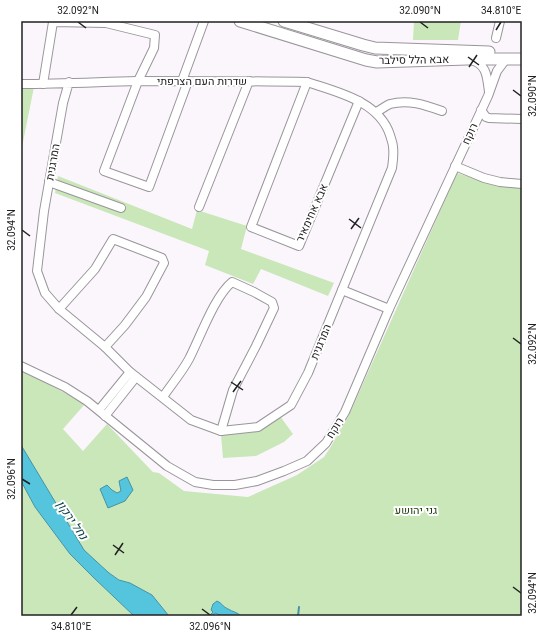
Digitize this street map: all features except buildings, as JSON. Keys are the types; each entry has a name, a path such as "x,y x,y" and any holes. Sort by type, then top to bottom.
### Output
{"main road":[{"name":"אבא הלל סילבר","path":"240,21 366,60 377,62 522,59"},
{"name":"אבא הלל סילבר","path":"284,21 375,48 522,52"}],"street":[{"path":"43,84 53,22 106,23 154,35 154,48 138,81 104,171 150,187 204,21"},
{"path":"496,38 500,21"},
{"path":"466,59 479,63 483,67 486,72 489,93"},
{"name":"רוקח","path":"21,366 65,387 99,410 167,466 195,482 213,485 235,485 257,480 284,471 308,460 332,435 345,412 389,309 489,93 499,67 506,59"},
{"name":"שדרות העם הצרפתי","path":"21,84 138,81 307,82 334,90 359,101 376,112"},
{"path":"199,207 249,81"},
{"name":"המרגנית","path":"69,82 63,103 44,211 37,271 44,293 59,309 105,347 133,374 191,420 221,431 258,427 291,405 308,373 392,168 393,145 388,128 376,112"},
{"name":"אבא אחימאיר","path":"307,82 251,227 299,246 359,101"},
{"path":"376,112 389,104 405,102 418,103 442,111"},
{"path":"481,110 486,117 489,118 522,119"},
{"path":"455,166 484,178 500,182 522,184"},
{"path":"49,182 121,208"},
{"path":"59,309 95,269 113,239 162,258 164,263 146,298 125,325 105,347"},
{"path":"163,397 188,360 214,306 228,285 232,282 272,302 274,308 233,390 221,431"},
{"path":"342,290 389,309"},
{"path":"105,416 133,374"},
{"path":"99,410 133,374"}],"green space":[{"path":"414,21 461,21 458,40 413,40"},
{"path":"34,87 21,152 21,88"},
{"name":"גני יהושע","path":"457,173 487,183 522,188 522,616 241,616 217,601 211,608 213,611 209,616 202,616 198,614 192,616 169,616 152,595 130,583 120,580 109,573 84,550 21,445 21,369 85,404 63,429 83,451 107,424 153,472 159,473 184,491 248,497 297,475 324,457 349,415"},
{"path":"58,176 192,229 197,210 247,226 241,249 334,283 328,296 261,269 253,284 205,265 209,251 55,193"},
{"path":"280,416 293,434 284,442 256,456 223,458 221,435 260,431"},
{"path":"21,481 35,507 70,554 134,616 21,616"}],"water":[{"path":"21,445 84,550 119,580 130,583 152,595 169,616 134,616 70,554 35,507 21,481"},
{"path":"127,477 133,490 125,501 108,508 100,489 107,485 117,493 121,491 119,481"},
{"path":"217,601 241,616 222,616 215,613 213,616 209,616 213,612 211,610 213,604"}],"waterway":[{"path":"298,616 299,607"}],"water label":[{"name":"נחל ירקון","path":"72,520"}]}
